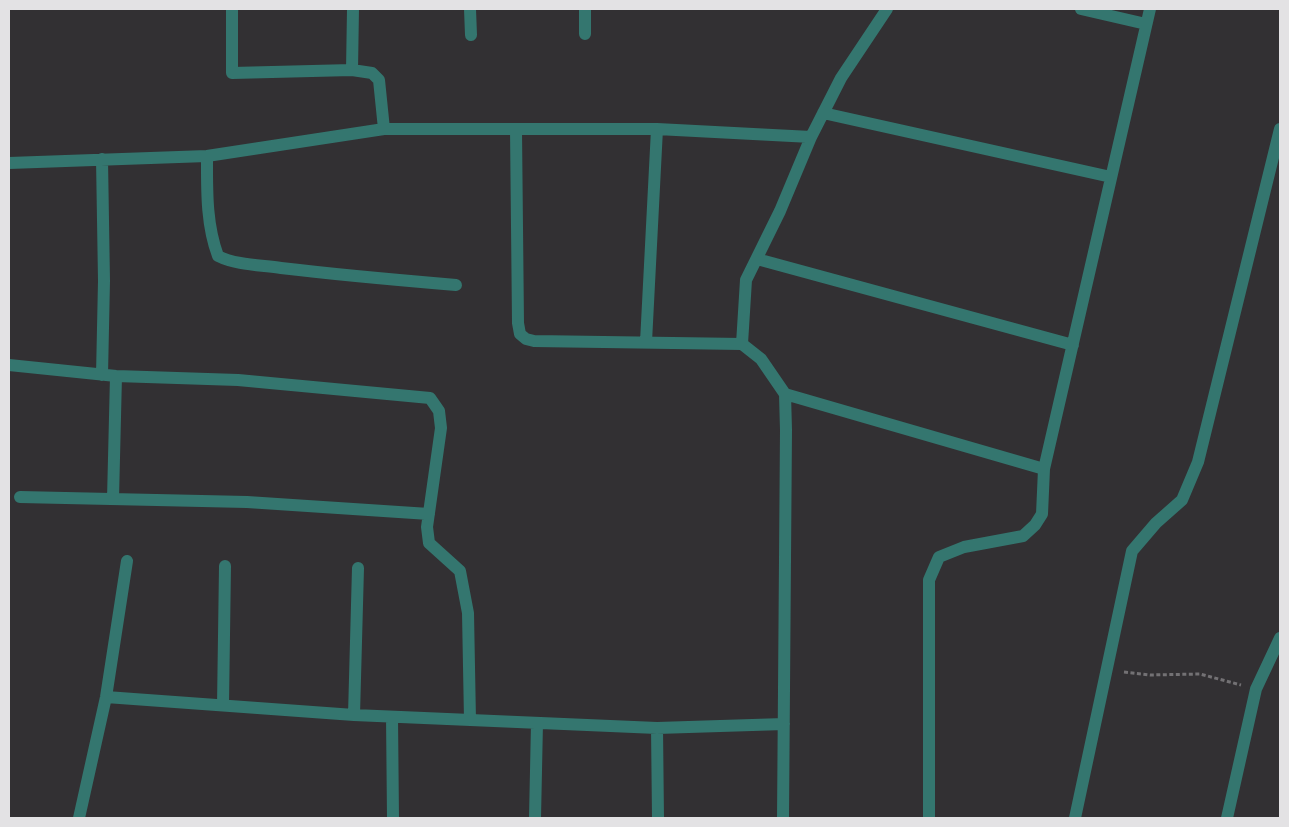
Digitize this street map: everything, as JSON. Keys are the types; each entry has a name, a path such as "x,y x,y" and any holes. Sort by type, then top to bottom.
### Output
{"street":[{"path":"232,9 232,72 352,70 372,73 378,80 384,129"},
{"path":"352,70 353,9"},
{"path":"470,9 471,35"},
{"path":"585,9 585,34"},
{"path":"742,344 746,280 780,211 811,137 841,78 887,9"},
{"path":"1081,9 1146,24"},
{"path":"929,818 929,580 939,557 964,547 1023,536 1035,525 1042,514 1044,469 1150,9"},
{"path":"823,113 1111,177"},
{"path":"9,163 207,156 384,129 657,129 811,137"},
{"path":"646,342 657,129"},
{"path":"1075,818 1132,551 1156,524 1182,500 1198,462 1278,152 1280,129"},
{"path":"516,130 517,294 520,334 526,339 534,341 742,344 761,359 785,394 783,818"},
{"path":"207,156 208,209 212,241 218,256 228,261 287,269 456,285"},
{"path":"102,159 104,281 102,375"},
{"path":"757,259 1073,345"},
{"path":"9,365 116,376 238,380 430,398 439,411 441,428 427,527 429,543 451,560 460,571 468,613 470,720"},
{"path":"113,499 116,376"},
{"path":"785,394 1044,469"},
{"path":"20,497 248,502 429,514"},
{"path":"79,818 106,697 127,560"},
{"path":"223,705 225,566"},
{"path":"354,715 358,568"},
{"path":"1227,818 1256,689 1280,638"},
{"path":"106,697 354,715 656,728 784,724"},
{"path":"392,717 393,818"},
{"path":"535,818 537,723"},
{"path":"656,728 658,818"}],"path":[{"path":"1107,670 1150,676 1200,674 1256,689"}]}
